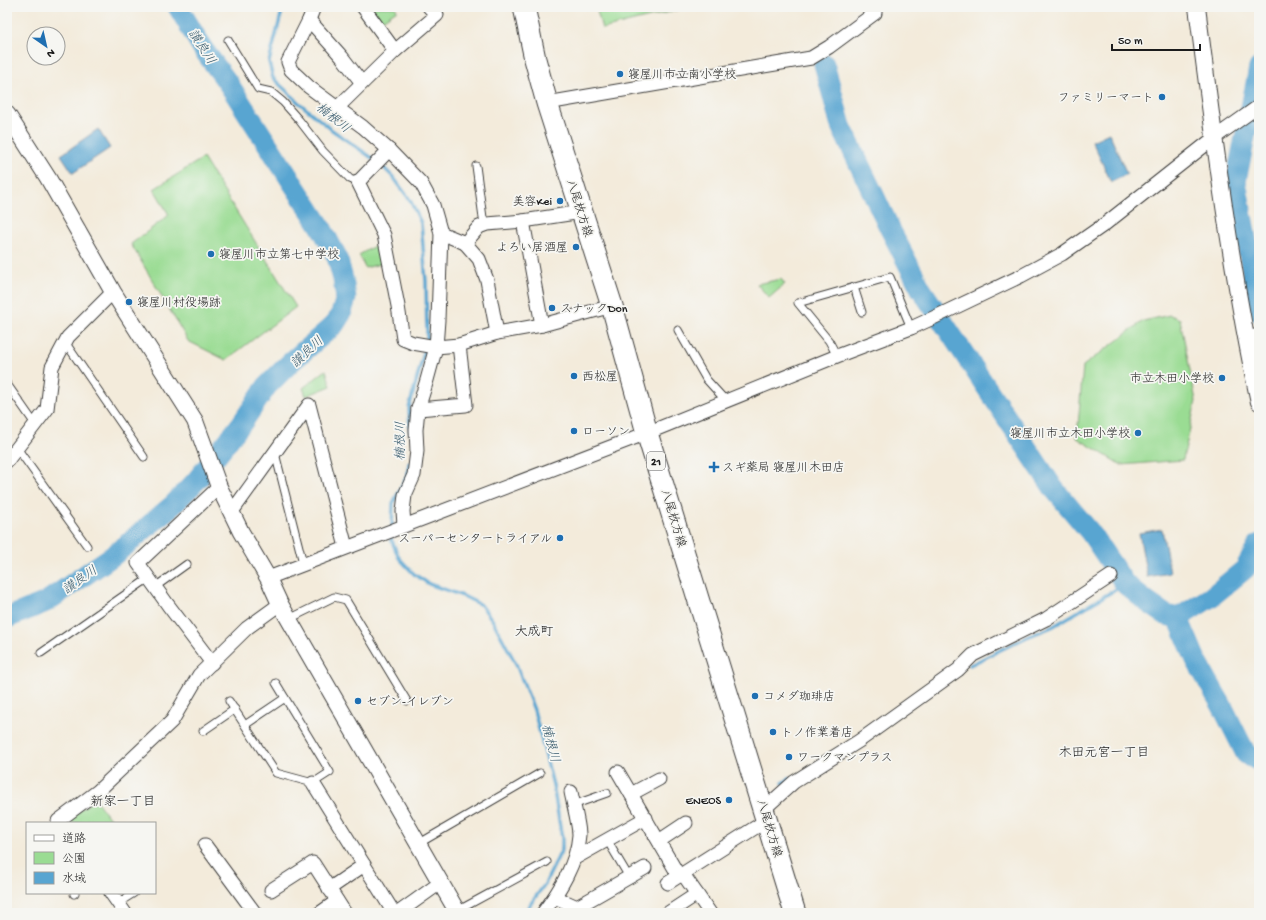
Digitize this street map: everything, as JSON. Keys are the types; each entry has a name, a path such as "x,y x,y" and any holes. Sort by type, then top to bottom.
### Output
{"main road":[{"name":"八尾枚方線","path":"524,7 535,59 547,103 612,306 647,433 766,814 795,913"}],"street":[{"path":"314,7 288,62 292,70 309,87 363,127 386,153 421,183 433,205 441,233 438,320 428,346 427,380 418,409 415,469 414,475 405,495 402,526"},
{"path":"363,7 396,51"},
{"path":"337,108 396,51 437,15 429,7"},
{"path":"547,103 811,58 829,47 874,13 875,7"},
{"path":"1197,7 1214,138 1252,337 1259,402"},
{"path":"309,20 362,83"},
{"path":"268,578 303,563 647,433 837,356 911,328 1022,276 1062,254 1105,224 1214,138 1257,107"},
{"path":"7,114 48,178 113,292 195,421 219,488 241,532 268,578 280,604 458,912"},
{"path":"386,153 358,182 384,235 403,339 413,344 428,346 459,345 497,333 542,325 612,306"},
{"path":"465,243 479,227 484,225 582,212"},
{"path":"523,221 542,325"},
{"path":"441,233 465,243 479,259 487,280 497,333"},
{"path":"7,462 47,409 52,367 68,337 113,292"},
{"path":"418,409 466,405 459,345"},
{"path":"231,513 310,405 346,547"},
{"path":"212,663 138,562 219,488"},
{"path":"677,877 766,814 794,782 865,736 958,670 973,655 1046,620 1111,576"},
{"path":"59,822 58,821 98,790 172,721 199,675 247,628 280,604"},
{"path":"618,772 659,841 677,877 697,894 710,913"},
{"path":"631,794 659,779"},
{"path":"313,783 394,913"},
{"path":"543,913 555,897 575,858 579,833 571,792"},
{"path":"575,858 646,818"},
{"path":"659,841 686,823"},
{"path":"205,844 255,913"},
{"path":"271,890 313,863 345,913"},
{"path":"329,889 364,865"},
{"path":"555,897 576,907 645,868"},
{"path":"398,913 440,883"},
{"path":"668,913 697,894"},
{"path":"320,913 337,901"}],"lane":[{"path":"228,40 258,89 271,92 282,102 299,120 323,152 350,179 358,182"},
{"path":"476,166 484,225"},
{"path":"837,356 829,341 798,303 890,277 911,328"},
{"path":"854,287 862,312"},
{"path":"678,330 706,379 726,401"},
{"path":"65,342 144,458"},
{"path":"7,384 35,424"},
{"path":"17,448 87,546"},
{"path":"275,453 303,563"},
{"path":"41,653 152,582 186,564"},
{"path":"289,619 334,597 346,600 407,701"},
{"path":"229,701 276,773 313,783 330,772 276,683"},
{"path":"245,725 285,698"},
{"path":"203,731 234,709"},
{"path":"418,844 540,773"},
{"path":"573,805 607,793"},
{"path":"608,840 629,877"},
{"path":"458,912 547,862"},
{"path":"119,906 133,894"}],"green space":[{"path":"371,7 395,7 397,10 381,21"},
{"path":"594,7 690,7 602,29 597,11"},
{"path":"203,158 296,307 226,360 188,341 131,244 169,215 154,189"},
{"path":"381,242 384,263 365,268 359,255"},
{"path":"781,279 785,284 769,298 757,284"},
{"path":"1170,315 1180,319 1196,401 1183,460 1121,465 1077,438 1083,366 1143,321"},
{"path":"326,370 331,386 306,396 303,388"},
{"path":"95,799 112,822 64,822"}],"water":[{"path":"98,129 110,148 73,173 61,155"},
{"path":"1109,133 1127,174 1111,182 1092,141"},
{"path":"1162,529 1170,573 1147,577 1139,533"}],"waterway":[{"name":"讃良川","path":"7,618 46,602 114,555 173,505 196,481 242,423 267,386 290,363 334,325 341,314 346,298 337,257 321,227 228,83 203,49 178,7"},
{"name":"楠根川","path":"283,7 269,62 273,78 298,102 332,130 375,160"},
{"path":"824,64 841,126 890,229 921,289 1054,489 1090,532 1125,584 1166,615 1178,618 1196,660 1222,706 1246,754 1259,761"},
{"path":"1259,68 1236,181 1259,312"},
{"name":"楠根川","path":"380,164 394,178 410,200 421,223 426,281 427,341 409,408 410,431"},
{"name":"楠根川","path":"392,527 393,503 407,476 409,463"},
{"name":"楠根川","path":"391,534 391,539 399,558 414,574 429,584 463,596 481,605 493,621 516,664 534,710 553,785 562,838 562,849 545,884 524,913"},
{"path":"1178,618 1211,597 1245,569 1259,544"},
{"path":"970,665 1027,637 1052,627 1125,584"},
{"path":"783,783 790,778"}],"place":[{"name":"寝屋川市立南小学校","path":"620,74"},
{"name":"ファミリーマート","path":"1162,97"},
{"name":"美容Kei","path":"560,201"},
{"name":"よろい居酒屋","path":"576,247"},
{"name":"寝屋川市立第七中学校","path":"211,254"},
{"name":"寝屋川村役場跡","path":"129,302"},
{"name":"スナックDon","path":"552,308"},
{"name":"西松屋","path":"574,376"},
{"name":"市立木田小学校","path":"1222,378"},
{"name":"ローソン","path":"574,431"},
{"name":"寝屋川市立木田小学校","path":"1138,433"},
{"name":"スギ薬局 寝屋川木田店","path":"714,467"},
{"name":"スーパーセンタートライアル","path":"560,538"},
{"name":"コメダ珈琲店","path":"755,696"},
{"name":"セブン-イレブン","path":"358,701"},
{"name":"トノ作業着店","path":"773,732"},
{"name":"ワークマンプラス","path":"789,757"},
{"name":"ENEOS","path":"729,800"}],"district":[{"name":"大成町","path":"534,630"},
{"name":"木田元宮一丁目","path":"1104,751"},
{"name":"新家一丁目","path":"123,800"}]}
